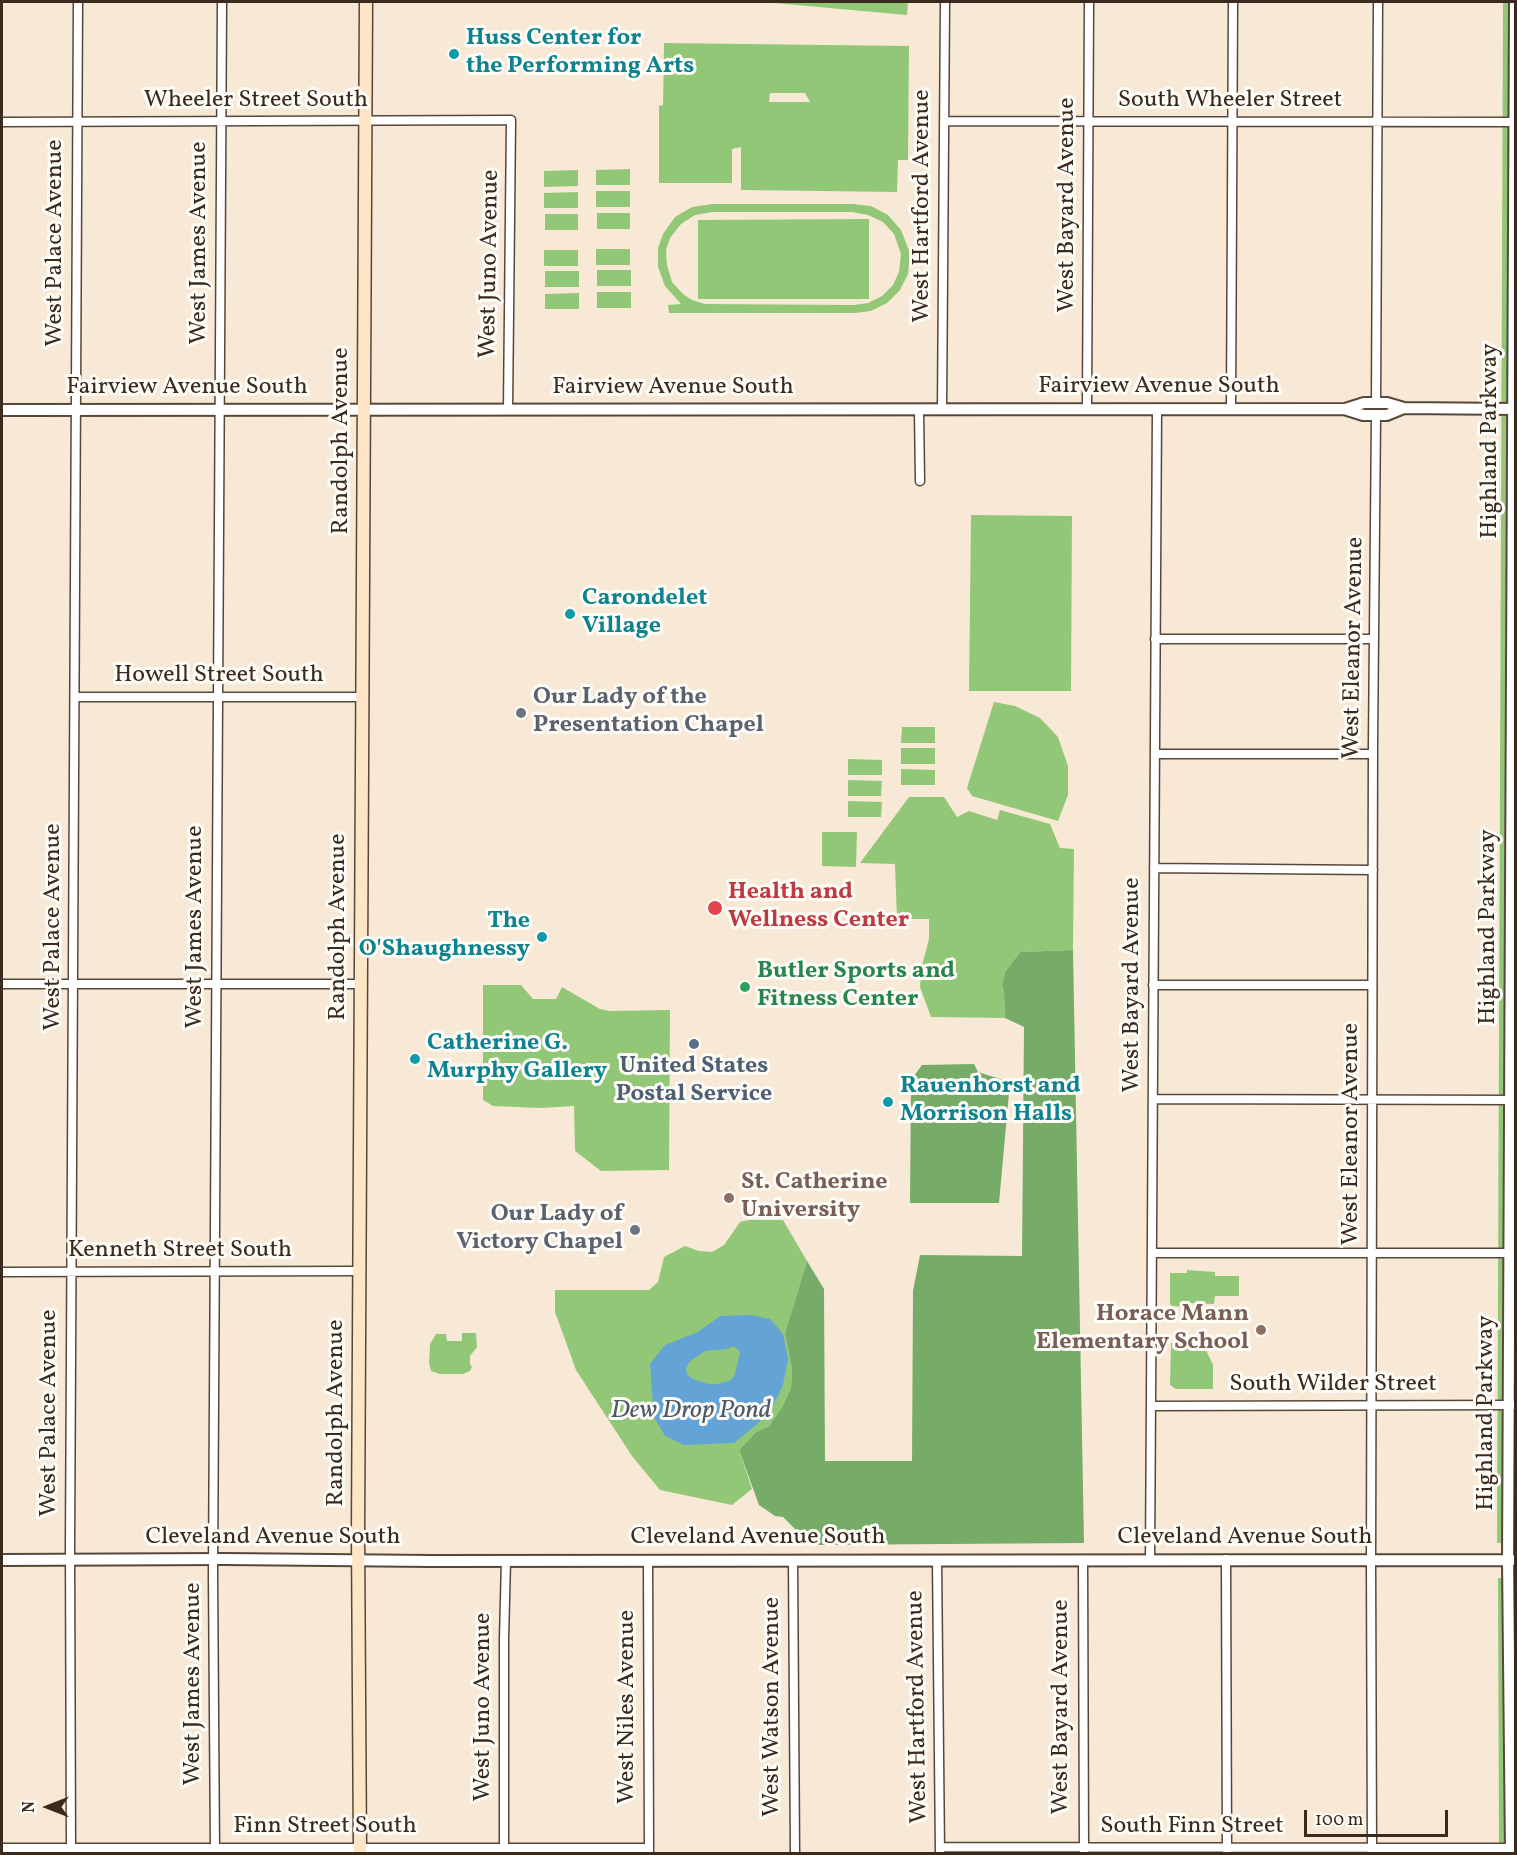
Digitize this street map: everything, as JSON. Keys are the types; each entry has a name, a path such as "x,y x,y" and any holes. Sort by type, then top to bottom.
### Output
{"main road":[{"name":"Randolph Avenue","path":"360,1851 359,1271 366,2"}],"street":[{"name":"West Palace Avenue","path":"70,1851 78,2"},
{"name":"West James Avenue","path":"215,1851 216,984 222,2"},
{"name":"West Hartford Avenue","path":"942,410 945,2"},
{"name":"West Bayard Avenue","path":"1087,409 1089,2"},
{"path":"1231,410 1233,2"},
{"path":"1376,403 1378,2"},
{"name":"Highland Parkway","path":"1513,1850 1515,2"},
{"name":"Wheeler Street South","path":"2,122 511,120"},
{"name":"West Juno Avenue","path":"508,409 511,120"},
{"name":"South Wheeler Street","path":"944,121 1515,122"},
{"name":"Fairview Avenue South","path":"1344,410 1376,403 1387,403 1404,408 1514,410"},
{"name":"Fairview Avenue South","path":"2,410 919,411 1087,409 1344,410 1363,415 1376,415 1404,408"},
{"name":"West Bayard Avenue","path":"1150,1560 1157,410"},
{"path":"919,411 920,481"},
{"name":"West Eleanor Avenue","path":"1372,1851 1372,985 1376,415"},
{"path":"1155,639 1374,639"},
{"name":"Howell Street South","path":"75,697 362,697"},
{"path":"1155,754 1373,754"},
{"path":"1154,868 1373,870"},
{"path":"2,984 361,984"},
{"path":"1153,985 1372,985"},
{"path":"1153,1099 1513,1100"},
{"path":"1152,1254 1513,1253"},
{"name":"Kenneth Street South","path":"2,1272 359,1271"},
{"name":"South Wilder Street","path":"1151,1406 1512,1405"},
{"path":"1226,1559 1227,1851"},
{"name":"Cleveland Avenue South","path":"2,1560 1512,1560"},
{"name":"West Juno Avenue","path":"504,1851 506,1560"},
{"name":"West Watson Avenue","path":"793,1560 795,1854"},
{"name":"West Hartford Avenue","path":"937,1560 940,1850"},
{"name":"West Bayard Avenue","path":"1083,1560 1083,1850"},
{"name":"West Niles Avenue","path":"648,1561 649,1851"},
{"name":"Finn Street South","path":"2,1848 70,1851 649,1851"},
{"name":"South Finn Street","path":"940,1850 1513,1850"}],"green space":[{"path":"763,2 908,2 907,15"},
{"path":"1503,2 1515,2 1516,1543 1497,1543"},
{"path":"664,43 909,46 908,160 898,160 897,192 741,190 741,147 732,149 732,183 659,183 659,106 663,105","holes":["770,93 805,93 810,102 769,102"]},
{"path":"630,169 630,185 596,185 596,170"},
{"path":"578,170 578,186 544,187 544,171"},
{"path":"596,191 630,191 630,207 596,207"},
{"path":"578,192 578,208 544,208 544,193"},
{"path":"713,204 871,206 888,215 901,230 910,253 908,274 900,290 887,303 871,311 855,313 669,313 668,305 681,304 665,286 658,267 658,248 663,234 675,217 692,207","holes":["713,212 852,212 868,215 883,222 894,234 901,254 899,272 893,285 882,296 868,303 854,305 705,304 692,300 672,282 666,250 670,238 681,224 695,215"]},
{"path":"597,213 630,213 630,229 597,229"},
{"path":"545,214 578,214 578,230 545,230"},
{"path":"869,219 869,299 698,299 698,220"},
{"path":"596,249 630,249 630,265 596,265"},
{"path":"544,250 578,250 578,266 544,266"},
{"path":"597,270 631,270 631,286 597,286"},
{"path":"545,271 579,271 579,287 545,287"},
{"path":"597,292 631,292 631,308 597,308"},
{"path":"579,293 579,309 545,309 545,294"},
{"path":"971,515 1072,516 1071,691 969,691"},
{"path":"994,702 1015,706 1040,718 1058,737 1068,766 1068,795 1058,821 972,796 967,788"},
{"path":"902,727 935,727 935,743 901,743"},
{"path":"901,748 935,748 935,764 901,764"},
{"path":"848,759 882,760 882,775 848,775"},
{"path":"901,769 935,770 935,785 901,785"},
{"path":"848,780 882,781 881,796 848,796"},
{"path":"909,797 944,797 957,817 969,811 997,820 1000,810 1050,824 1060,848 1074,849 1073,950 1020,952 1005,972 1002,985 1005,1018 931,1017 920,987 921,969 929,939 929,919 897,919 895,864 860,863"},
{"path":"848,801 882,802 881,817 848,817"},
{"path":"822,832 857,832 856,867 822,866"},
{"path":"1073,950 1084,1543 811,1545 783,1517 775,1516 759,1505 739,1450 756,1432 769,1426 791,1388 792,1370 785,1333 807,1261 824,1289 825,1461 912,1461 913,1291 920,1255 1022,1256 1024,1027 1005,1018 1002,985 1005,972 1020,952"},
{"path":"483,985 521,985 533,999 556,999 562,987 600,1009 609,1011 670,1010 669,1170 601,1171 575,1151 574,1106 540,1108 493,1106 483,1100"},
{"path":"974,1064 978,1072 1010,1082 999,1203 910,1203 911,1080 922,1065"},
{"path":"783,1220 807,1261 785,1333 792,1370 791,1388 769,1426 756,1432 739,1450 752,1489 732,1505 660,1490 632,1456 576,1370 555,1312 555,1290 649,1290 658,1282 664,1257 685,1246 699,1251 712,1252 724,1245 740,1222"},
{"path":"1187,1270 1215,1272 1215,1276 1239,1276 1239,1296 1215,1296 1214,1304 1187,1303 1186,1307 1172,1306 1170,1304 1170,1273 1187,1273"},
{"path":"462,1333 476,1333 477,1347 470,1356 472,1367 470,1371 463,1374 440,1374 431,1371 430,1344 436,1334 446,1334 447,1341 462,1341"},
{"path":"1191,1342 1205,1348 1213,1365 1213,1389 1176,1389 1170,1385 1171,1343"},
{"path":"1498,1578 1515,1578 1515,1853 1499,1853"}],"water":[{"name":"Dew Drop Pond","path":"751,1315 770,1319 783,1334 788,1359 783,1385 769,1414 734,1443 684,1445 665,1436 654,1417 650,1364 665,1345 698,1332 720,1316","holes":["734,1346 740,1352 735,1374 731,1380 719,1384 708,1384 687,1375 686,1368 690,1361 705,1351"]}],"place":[{"name":"Huss Center for the Performing Arts","path":"454,54"},
{"name":"Carondelet Village","path":"570,614"},
{"name":"Our Lady of the Presentation Chapel","path":"521,713"},
{"name":"Health and Wellness Center","path":"715,908"},
{"name":"The O'Shaughnessy","path":"542,937"},
{"name":"Butler Sports and Fitness Center","path":"745,987"},
{"name":"United States Postal Service","path":"694,1044"},
{"name":"Catherine G. Murphy Gallery","path":"415,1059"},
{"name":"Rauenhorst and Morrison Halls","path":"888,1102"},
{"name":"St. Catherine University","path":"729,1198"},
{"name":"Our Lady of Victory Chapel","path":"635,1230"},
{"name":"Horace Mann Elementary School","path":"1261,1330"}]}
